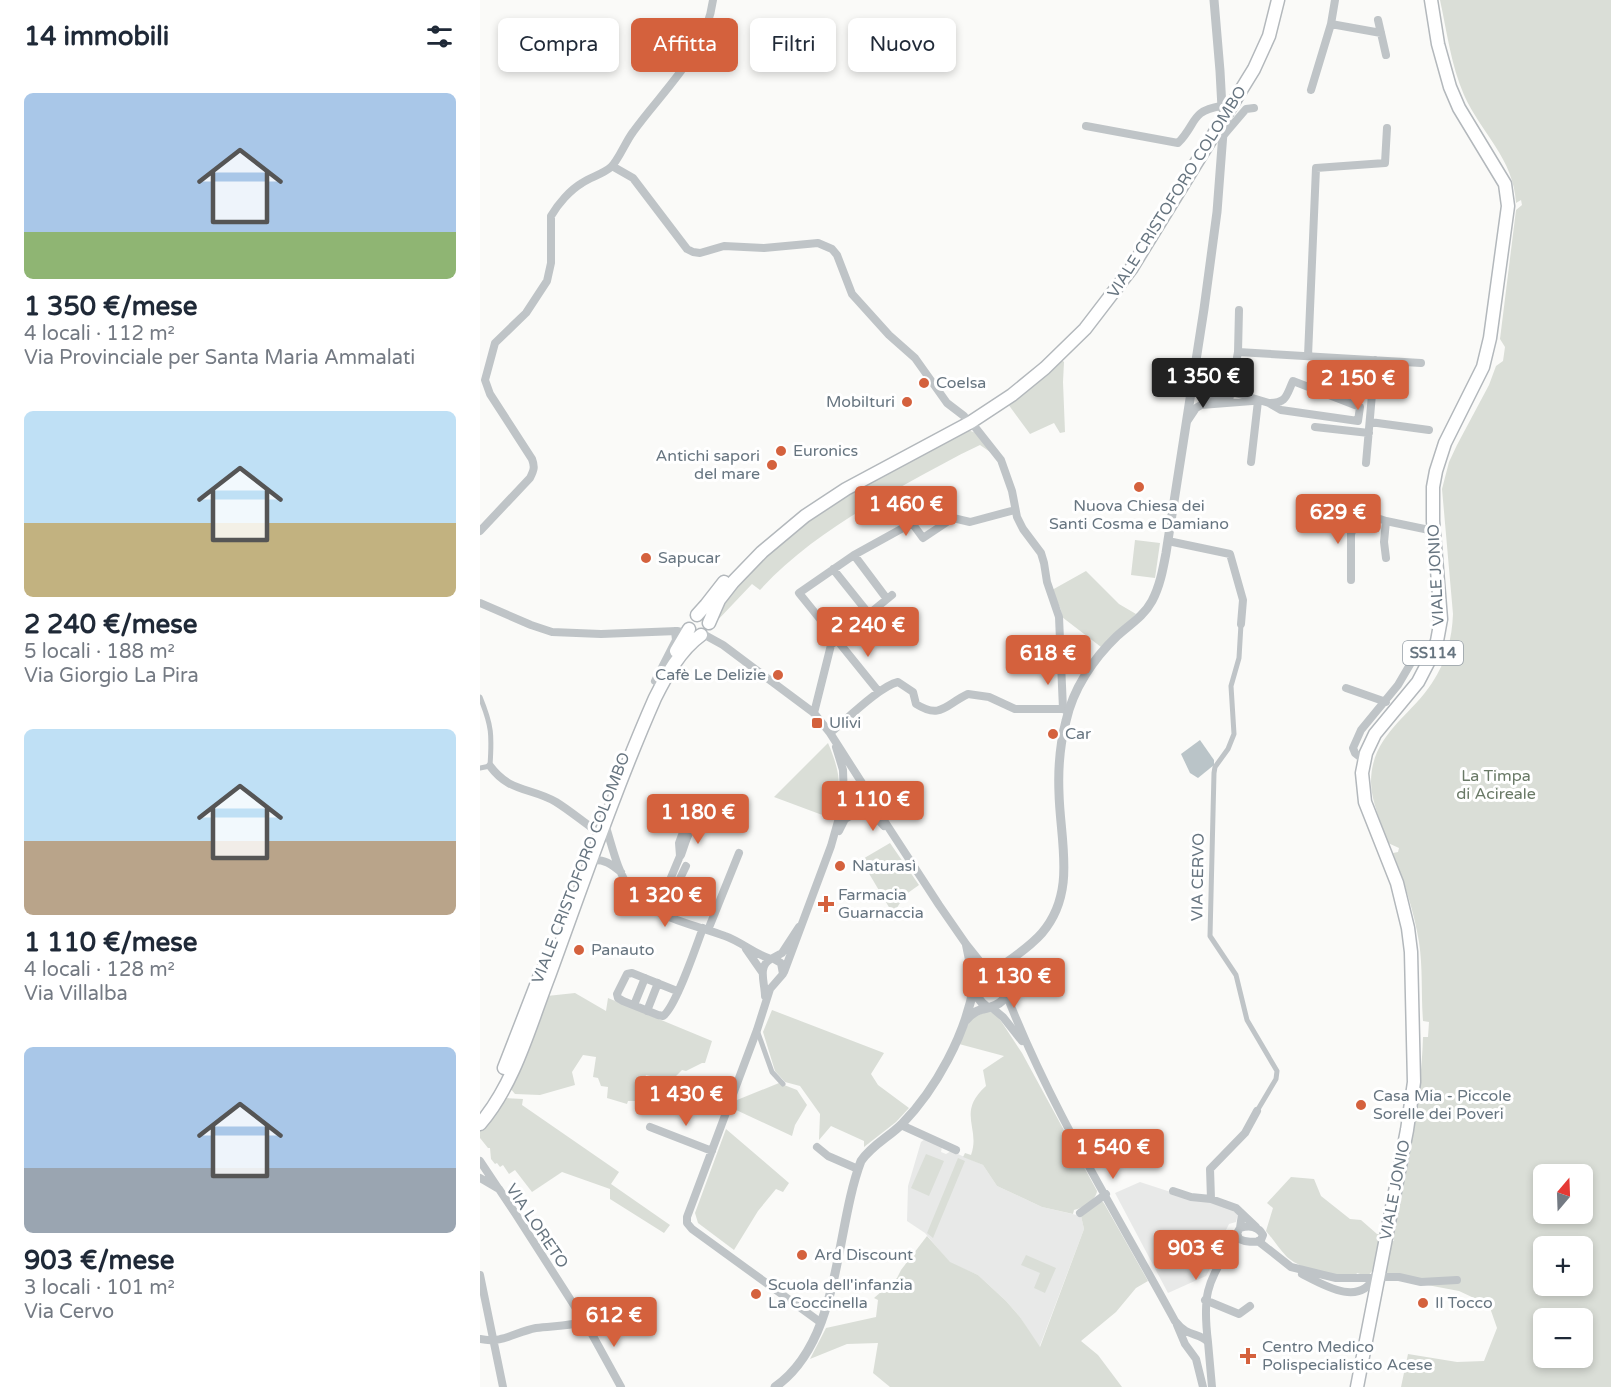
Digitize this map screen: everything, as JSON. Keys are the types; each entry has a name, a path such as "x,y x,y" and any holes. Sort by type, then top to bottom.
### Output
{"main road":[{"name":"VIALE JONIO","path":"1357,1387 1414,1082 1411,952 1404,908 1397,883 1365,802 1362,773 1364,760 1375,734 1419,682 1437,641 1441,619 1432,502 1438,464 1445,443 1475,385 1487,353 1508,206 1505,184 1459,108 1445,74 1426,0"},
{"name":"VIALE JONIO","path":"1431,0 1438,44"},
{"name":"VIALE CRISTOFORO COLOMBO","path":"480,1111 508,1058 600,827 664,680 688,645 705,630 719,600 762,552 805,516 846,489 968,419 1041,361 1078,324 1112,284 1199,148 1246,70 1276,1"},
{"name":"VIALE CRISTOFORO COLOMBO","path":"480,1124 498,1099 518,1058 592,860 600,827 634,726 655,681 681,644 685,627 740,564 780,526 842,483 968,419"},
{"path":"705,617 705,630 693,634 685,627 705,617"}],"street":[{"path":"480,531 530,478 535,465 487,388 486,373 494,354 495,343 526,313 547,281 551,263 550,222 554,210 580,184 612,166 641,121 694,55 708,26 713,0"},
{"path":"1086,126 1178,143 1195,117 1203,110 1222,107 1214,0"},
{"path":"1311,90 1331,24 1335,0"},
{"path":"1378,20 1386,55"},
{"path":"1331,24 1381,33"},
{"path":"1066,710 1094,661 1143,613 1151,603 1160,582 1196,362 1216,220 1223,135 1246,109 1254,108"},
{"path":"1308,356 1316,168 1385,163 1387,128"},
{"path":"612,166 633,178 687,249 693,252 700,253 724,246 764,248 818,243 832,249 837,255 852,294 889,335 915,357 947,403 968,419 1001,460 1023,529 1041,553 1047,582 1058,609 1060,661 1066,710 1059,767 1065,860 1063,889 1054,915 1043,933 1012,958 996,970 979,970 974,975 963,1023 940,1075 901,1125 868,1150 858,1169 832,1289 820,1322 805,1356 795,1370 778,1386"},
{"path":"1229,401 1238,352 1239,310"},
{"path":"1238,352 1420,363"},
{"path":"1366,463 1375,360"},
{"path":"1196,362 1203,378 1219,388"},
{"path":"1192,386 1203,385 1219,388 1258,401 1279,403 1284,400 1293,381 1360,407 1358,421 1281,410 1269,403"},
{"path":"1192,386 1202,395 1212,399 1258,401"},
{"path":"1186,424 1196,408 1201,405 1229,401"},
{"path":"1251,462 1258,401"},
{"path":"1370,422 1429,430"},
{"path":"1315,427 1369,433"},
{"path":"879,692 799,593 854,555 944,505 953,518 970,522 1016,510"},
{"path":"1351,580 1351,534 1358,516 1368,515 1434,531"},
{"path":"910,524 922,538 953,518"},
{"path":"1386,521 1384,542 1386,558"},
{"name":"VIA CERVO","path":"1168,541 1230,554 1242,600 1239,658 1231,686 1234,734 1228,749 1215,767 1214,773 1210,936 1236,975 1247,1020 1277,1071 1276,1079 1245,1133 1210,1169 1211,1199"},
{"path":"814,713 831,645 889,597 854,555"},
{"path":"833,569 869,614"},
{"path":"480,603 552,632 601,634 685,627"},
{"path":"705,630 814,713 832,736 894,836 966,944 1003,986 1028,1049 1054,1101 1196,1359 1203,1387"},
{"path":"1364,760 1355,753 1354,743 1361,730 1398,685 1415,656"},
{"path":"832,736 879,692 891,683 898,682 913,692 916,704 925,710 940,711 968,694 989,698 1015,709 1066,710"},
{"path":"1346,688 1386,702"},
{"path":"480,697 490,724 490,766 499,777 507,783 557,802 600,827 630,889 648,907 732,938 757,954 781,963 780,977"},
{"path":"831,846 844,797 843,770 832,736"},
{"path":"480,768 490,766"},
{"path":"844,797 849,789 855,787 867,794"},
{"path":"820,1322 692,1228 687,1223 687,1217 757,1030 770,989 780,977 831,846 845,819 868,803 867,794"},
{"path":"844,797 850,809 873,814 894,836"},
{"path":"680,856 680,843 694,802"},
{"path":"660,912 692,828 698,821 704,820"},
{"path":"677,991 632,973 627,974 617,994 618,998 623,1001 647,1011 663,1016 669,1012 739,853"},
{"path":"592,860 609,862 622,873"},
{"path":"660,912 686,866"},
{"path":"765,1007 764,963 782,953 799,927"},
{"path":"966,944 979,1001 1003,1017 1028,1049"},
{"path":"744,946 763,974 770,980 780,977"},
{"path":"963,1023 977,1010 998,1005 1003,1000 1002,973 1012,958"},
{"path":"634,1005 645,978"},
{"path":"647,1011 658,983"},
{"path":"757,1030 772,1072 783,1084"},
{"path":"901,1125 956,1150"},
{"path":"650,1127 712,1151"},
{"path":"818,1147 828,1156 858,1169"},
{"path":"480,1161 499,1189"},
{"name":"VIA LORETO","path":"481,1179 499,1189 585,1322 621,1387"},
{"path":"1173,1191 1191,1197 1211,1199 1236,1208 1256,1227 1260,1238 1273,1252 1291,1267 1321,1284 1356,1293 1371,1284 1382,1261"},
{"path":"1080,1213 1106,1194"},
{"path":"1212,1387 1205,1300 1211,1278 1238,1231 1242,1214"},
{"path":"1238,1231 1245,1226 1256,1227"},
{"path":"1238,1231 1239,1239 1243,1241"},
{"path":"1228,1250 1236,1243 1260,1238"},
{"path":"1291,1267 1336,1278 1371,1278"},
{"path":"480,1275 503,1387"},
{"path":"1384,1277 1399,1277 1421,1282 1457,1280"},
{"path":"1205,1300 1239,1314 1250,1305"},
{"path":"480,1340 493,1342 536,1329 585,1322"},
{"path":"1177,1324 1187,1333 1201,1336 1208,1342"},
{"path":"1190,1351 1189,1343 1206,1324"},
{"path":"1196,1359 1203,1360 1209,1354"}],"shaded area":[{"path":"1200,740 1214,760 1214,765 1198,778 1190,773 1181,754"},
{"path":"925,1139 942,1147 941,1152 946,1154 951,1151 983,1165 997,1186 1042,1207 1081,1216 1084,1229 1039,1348 1020,1317 1006,1301 978,1275 950,1263 925,1233 907,1221 908,1186 921,1142"},
{"path":"1140,1182 1192,1199 1219,1203 1238,1213 1236,1222 1229,1224 1226,1230 1228,1236 1206,1276 1168,1293 1115,1193"}],"green space":[{"name":"La Timpa di Acireale","path":"1440,0 1611,0 1611,1387 1401,1387 1408,1354 1457,1362 1484,1361 1497,1328 1489,1305 1459,1291 1385,1277 1392,1241 1394,1241 1393,1235 1416,1112 1423,1037 1428,1037 1429,1022 1423,1021 1421,962 1417,930 1393,853 1398,852 1399,848 1388,843 1377,813 1371,790 1373,766 1377,751 1384,739 1432,683 1447,650 1453,614 1442,489 1449,462 1457,445 1489,385 1496,366 1503,361 1505,347 1500,339 1516,210 1522,205 1521,200 1516,203 1514,187 1503,160 1464,95 1453,60"},
{"path":"1061,359 1064,362 1065,432 1060,433 1054,423 1030,434 1008,404"},
{"path":"968,430 976,433 996,456 980,445 867,507 828,531 760,590 752,584 714,624 722,603 747,572 826,506"},
{"path":"1135,540 1160,543 1155,578 1131,575"},
{"path":"1086,571 1119,604 1136,614 1101,647 1062,617 1052,590"},
{"path":"828,743 839,780 833,819 774,797"},
{"path":"890,843 919,885 905,895 893,914 861,860"},
{"path":"575,993 606,1011 608,998 712,1041 705,1063 686,1071 682,1070 671,1081 646,1075 637,1101 628,1101 627,1104 607,1098 608,1087 601,1086 598,1078 593,1077 596,1057 583,1055 572,1072 575,1085 540,1095 515,1094 509,1087 547,996"},
{"path":"772,1010 884,1053 871,1074 878,1085 909,1108 896,1122 864,1147 864,1141 831,1126 819,1140 820,1114 800,1086 785,1082 775,1071 763,1032"},
{"path":"989,1011 997,1015 1022,1053 1097,1191 1092,1200 1074,1210 1073,1214 1042,1207 997,1186 983,1165 963,1157 965,1153 971,1155 973,1145 972,1104 986,1086 983,1070 1004,1056 959,1044 971,1018"},
{"path":"779,1083 797,1090 807,1105 795,1125 792,1136 734,1109 737,1100"},
{"path":"505,1098 523,1099 522,1105 619,1172 611,1184 670,1225 664,1233 610,1199 610,1189 562,1172 532,1192 515,1170 509,1174 503,1165 500,1167 497,1163 495,1164 491,1159 490,1148 480,1138 480,1131"},
{"path":"726,1129 789,1183 783,1192 776,1189 758,1211 734,1250 698,1223 695,1213"},
{"path":"926,1154 944,1161 929,1196 911,1188"},
{"path":"958,1158 965,1161 933,1238 927,1233"},
{"path":"1291,1177 1314,1179 1321,1196 1350,1219 1361,1220 1377,1234 1382,1234 1372,1271 1368,1276 1360,1277 1357,1273 1355,1277 1328,1274 1302,1266 1287,1257 1266,1231 1273,1208 1267,1203"},
{"path":"1098,1202 1103,1202 1105,1205 1148,1281 1136,1288 1116,1312 1081,1341 1098,1355 1122,1387 890,1387 873,1373 878,1343 847,1344 810,1359 826,1328 876,1317 878,1300 874,1298 897,1278 927,1236 950,1262 978,1275 1006,1301 1040,1347 1084,1229 1081,1216"},
{"path":"1026,1255 1056,1268 1045,1293 1034,1288 1040,1273 1021,1265"}],"place":[{"name":"Coelsa","path":"924,383"},
{"name":"Mobilturi","path":"907,402"},
{"name":"Euronics","path":"781,451"},
{"name":"Antichi sapori del mare","path":"772,465"},
{"name":"Nuova Chiesa dei Santi Cosma e Damiano","path":"1139,487"},
{"name":"Sapucar","path":"646,558"},
{"name":"Cafè Le Delizie","path":"778,675"},
{"name":"Ulivi","path":"817,723"},
{"name":"Car","path":"1053,734"},
{"name":"Naturasì","path":"840,866"},
{"name":"Farmacia Guarnaccia","path":"826,904"},
{"name":"Panauto","path":"579,950"},
{"name":"Casa Mia - Piccole Sorelle dei Poveri","path":"1361,1105"},
{"name":"Ard Discount","path":"802,1255"},
{"name":"Scuola dell'infanzia La Coccinella","path":"756,1294"},
{"name":"Il Tocco","path":"1423,1303"},
{"name":"Centro Medico Polispecialistico Acese","path":"1248,1356"}]}
